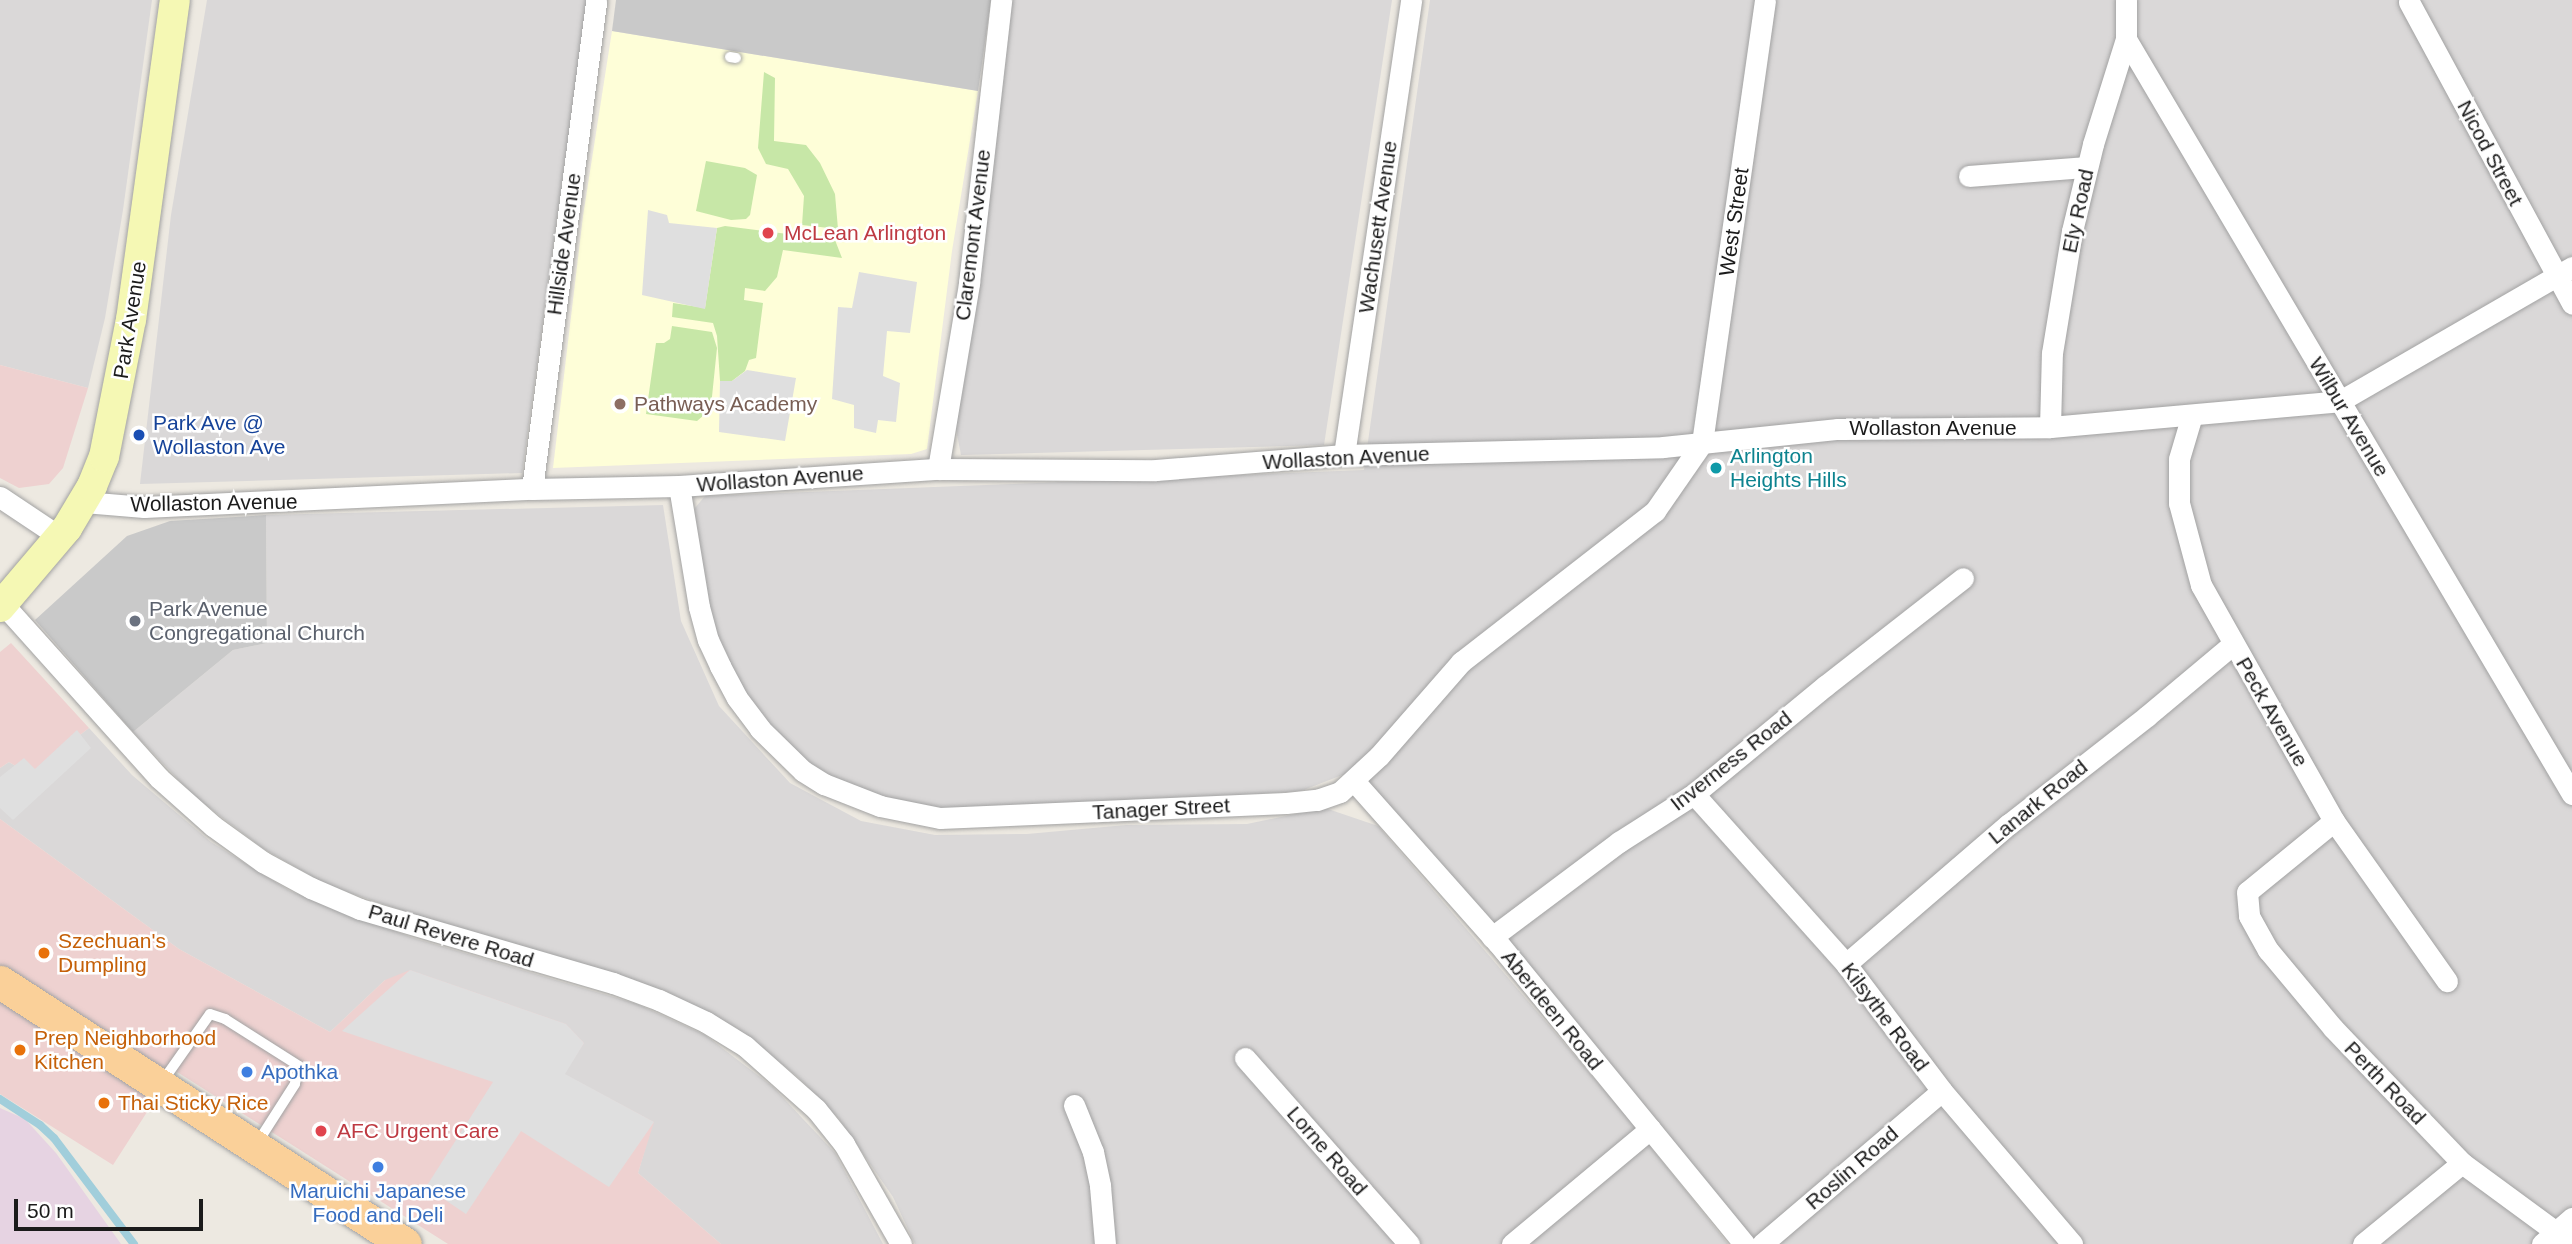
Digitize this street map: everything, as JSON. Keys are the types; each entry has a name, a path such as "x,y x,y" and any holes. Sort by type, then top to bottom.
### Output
{"main road":[{"name":"Park Avenue","path":"1,606 60,537 84,502 104,457 122,377 175,0"},
{"path":"0,982 405,1244"}],"street":[{"name":"Hillside Avenue","path":"532,489 596,0"},
{"name":"Claremont Avenue","path":"938,469 969,283 1001,0"},
{"name":"Wachusett Avenue","path":"1344,455 1411,0"},
{"name":"West Street","path":"1702,443 1765,0"},
{"name":"Ely Road","path":"2050,427 2052,354 2072,231 2087,167 2126,39 2126,0"},
{"name":"Nicod Street","path":"2409,2 2565,272 2572,304"},
{"name":"Wilbur Avenue","path":"2126,39 2572,794"},
{"path":"1969,176 2087,167"},
{"name":"Wollaston Avenue","path":"84,502 145,507 532,489 679,486 938,469 1156,470 1344,455 1663,447 1838,429 2050,427 2192,415 2340,401 2565,272"},
{"name":"Peck Avenue","path":"2192,415 2179,459 2179,503 2201,585 2334,821 2447,981"},
{"name":"Tanager Street","path":"679,486 703,623 737,698 760,729 794,764 824,784 852,796 914,815 973,818 1286,803 1317,800 1340,792 1461,662 1655,511 1702,443"},
{"path":"0,497 60,537"},
{"name":"Inverness Road","path":"1492,937 1619,842 1694,794 1825,686 1963,578"},
{"name":"Paul Revere Road","path":"1,606 159,778 213,826 263,862 311,888 360,909 613,983 659,1000 706,1021 745,1046 816,1109 844,1144 903,1241"},
{"name":"Lanark Road","path":"1846,964 2009,824 2147,716 2232,644"},
{"name":"Aberdeen Road","path":"1354,780 1492,937 1744,1244"},
{"name":"Kilsythe Road","path":"1694,794 1846,964 1942,1091 2072,1244"},
{"name":"Perth Road","path":"2334,821 2247,892 2249,916 2267,950 2333,1028 2462,1163 2561,1233"},
{"name":"Lorne Road","path":"1245,1058 1409,1244"},
{"name":"Roslin Road","path":"1762,1244 1942,1091"},
{"path":"1074,1105 1093,1152 1100,1186 1105,1244"},
{"path":"1513,1244 1650,1129"},
{"path":"2363,1244 2462,1163"}],"lane":[{"path":"159,1086 209,1014 261,1040 299,1066 295,1084 255,1148"}],"shaded area":[{"path":"0,0 152,0 123,210 105,318 88,388 0,365"},
{"path":"207,0 587,0 522,473 140,484 171,215"},
{"path":"616,0 991,0 978,91 612,31"},
{"path":"1009,0 1392,0 1324,445 961,455 955,424"},
{"path":"1430,0 2572,0 2572,1244 1753,1244 1350,772 1301,791 1096,806 927,811 839,784 802,762 751,709 713,638 693,526 695,508 705,496 1364,470"},
{"name":"McLean Arlington","path":"612,31 978,91 952,251 927,449 911,454 553,468 583,216"},
{"path":"648,210 667,215 669,223 717,228 705,309 642,295"},
{"path":"859,272 917,282 910,333 887,331 883,376 900,383 896,422 878,420 876,433 854,428 854,405 832,399 838,307 852,308"},
{"path":"0,365 88,388 63,468 49,484 19,488 0,478"},
{"path":"747,370 796,378 785,441 719,432 720,381 732,381"},
{"path":"663,505 681,621 719,706 790,783 861,821 935,835 1027,834 1126,825 1247,824 1325,808 1378,826 1623,1112 1728,1244 915,1244 893,1197 839,1119 798,1077 735,1027 663,990 474,934 329,886 264,849 194,796 133,732 233,650 267,643 266,515"},
{"path":"266,515 267,643 233,650 133,732 35,620 127,536 170,521"},
{"path":"11,643 89,728 29,774 9,762 0,768 0,652"},
{"path":"89,728 132,775 211,842 290,891 413,938 637,1004 705,1035 773,1087 835,1153 883,1244 721,1244 638,1173 653,1122 385,980 330,1032 179,949 0,819 0,768 9,762 29,774"},
{"path":"77,730 91,748 13,820 0,808 0,777 24,758 35,769"},
{"path":"0,819 179,949 330,1032 385,980 410,970 566,1024 584,1043 564,1074 654,1122 638,1173 721,1244 448,1244 174,1070 113,1165 0,1094"},
{"path":"410,970 566,1024 584,1043 565,1074 654,1122 609,1187 521,1131 466,1214 426,1187 493,1082 342,1031"},
{"path":"0,1108 25,1119 56,1153 121,1244 0,1244"}],"green space":[{"path":"764,72 775,78 774,141 806,145 820,163 835,194 838,229 802,225 804,196 788,169 766,164 758,148"},
{"path":"706,161 745,168 757,175 750,215 746,219 731,220 696,211"},
{"path":"725,226 835,240 842,258 783,250 777,277 765,291 745,288 744,300 763,303 756,358 749,360 745,371 732,381 720,381 717,336 713,323 672,317 673,303 705,308 717,228"},
{"path":"672,326 712,332 717,348 710,416 704,415 697,421 646,414 656,343 664,343 670,339"}],"waterway":[{"path":"0,1099 40,1125 54,1138 134,1244"}],"place":[{"name":"McLean Arlington","path":"768,233"},
{"name":"Pathways Academy","path":"620,404"},
{"name":"Park Ave @ Wollaston Ave","path":"139,435"},
{"name":"Arlington Heights Hills","path":"1716,468"},
{"name":"Park Avenue Congregational Church","path":"135,621"},
{"name":"Szechuan's Dumpling","path":"44,953"},
{"name":"Prep Neighborhood Kitchen","path":"20,1050"},
{"name":"Apothka","path":"247,1072"},
{"name":"Thai Sticky Rice","path":"104,1103"},
{"name":"AFC Urgent Care","path":"321,1131"},
{"name":"Maruichi Japanese Food and Deli","path":"378,1167"}]}
